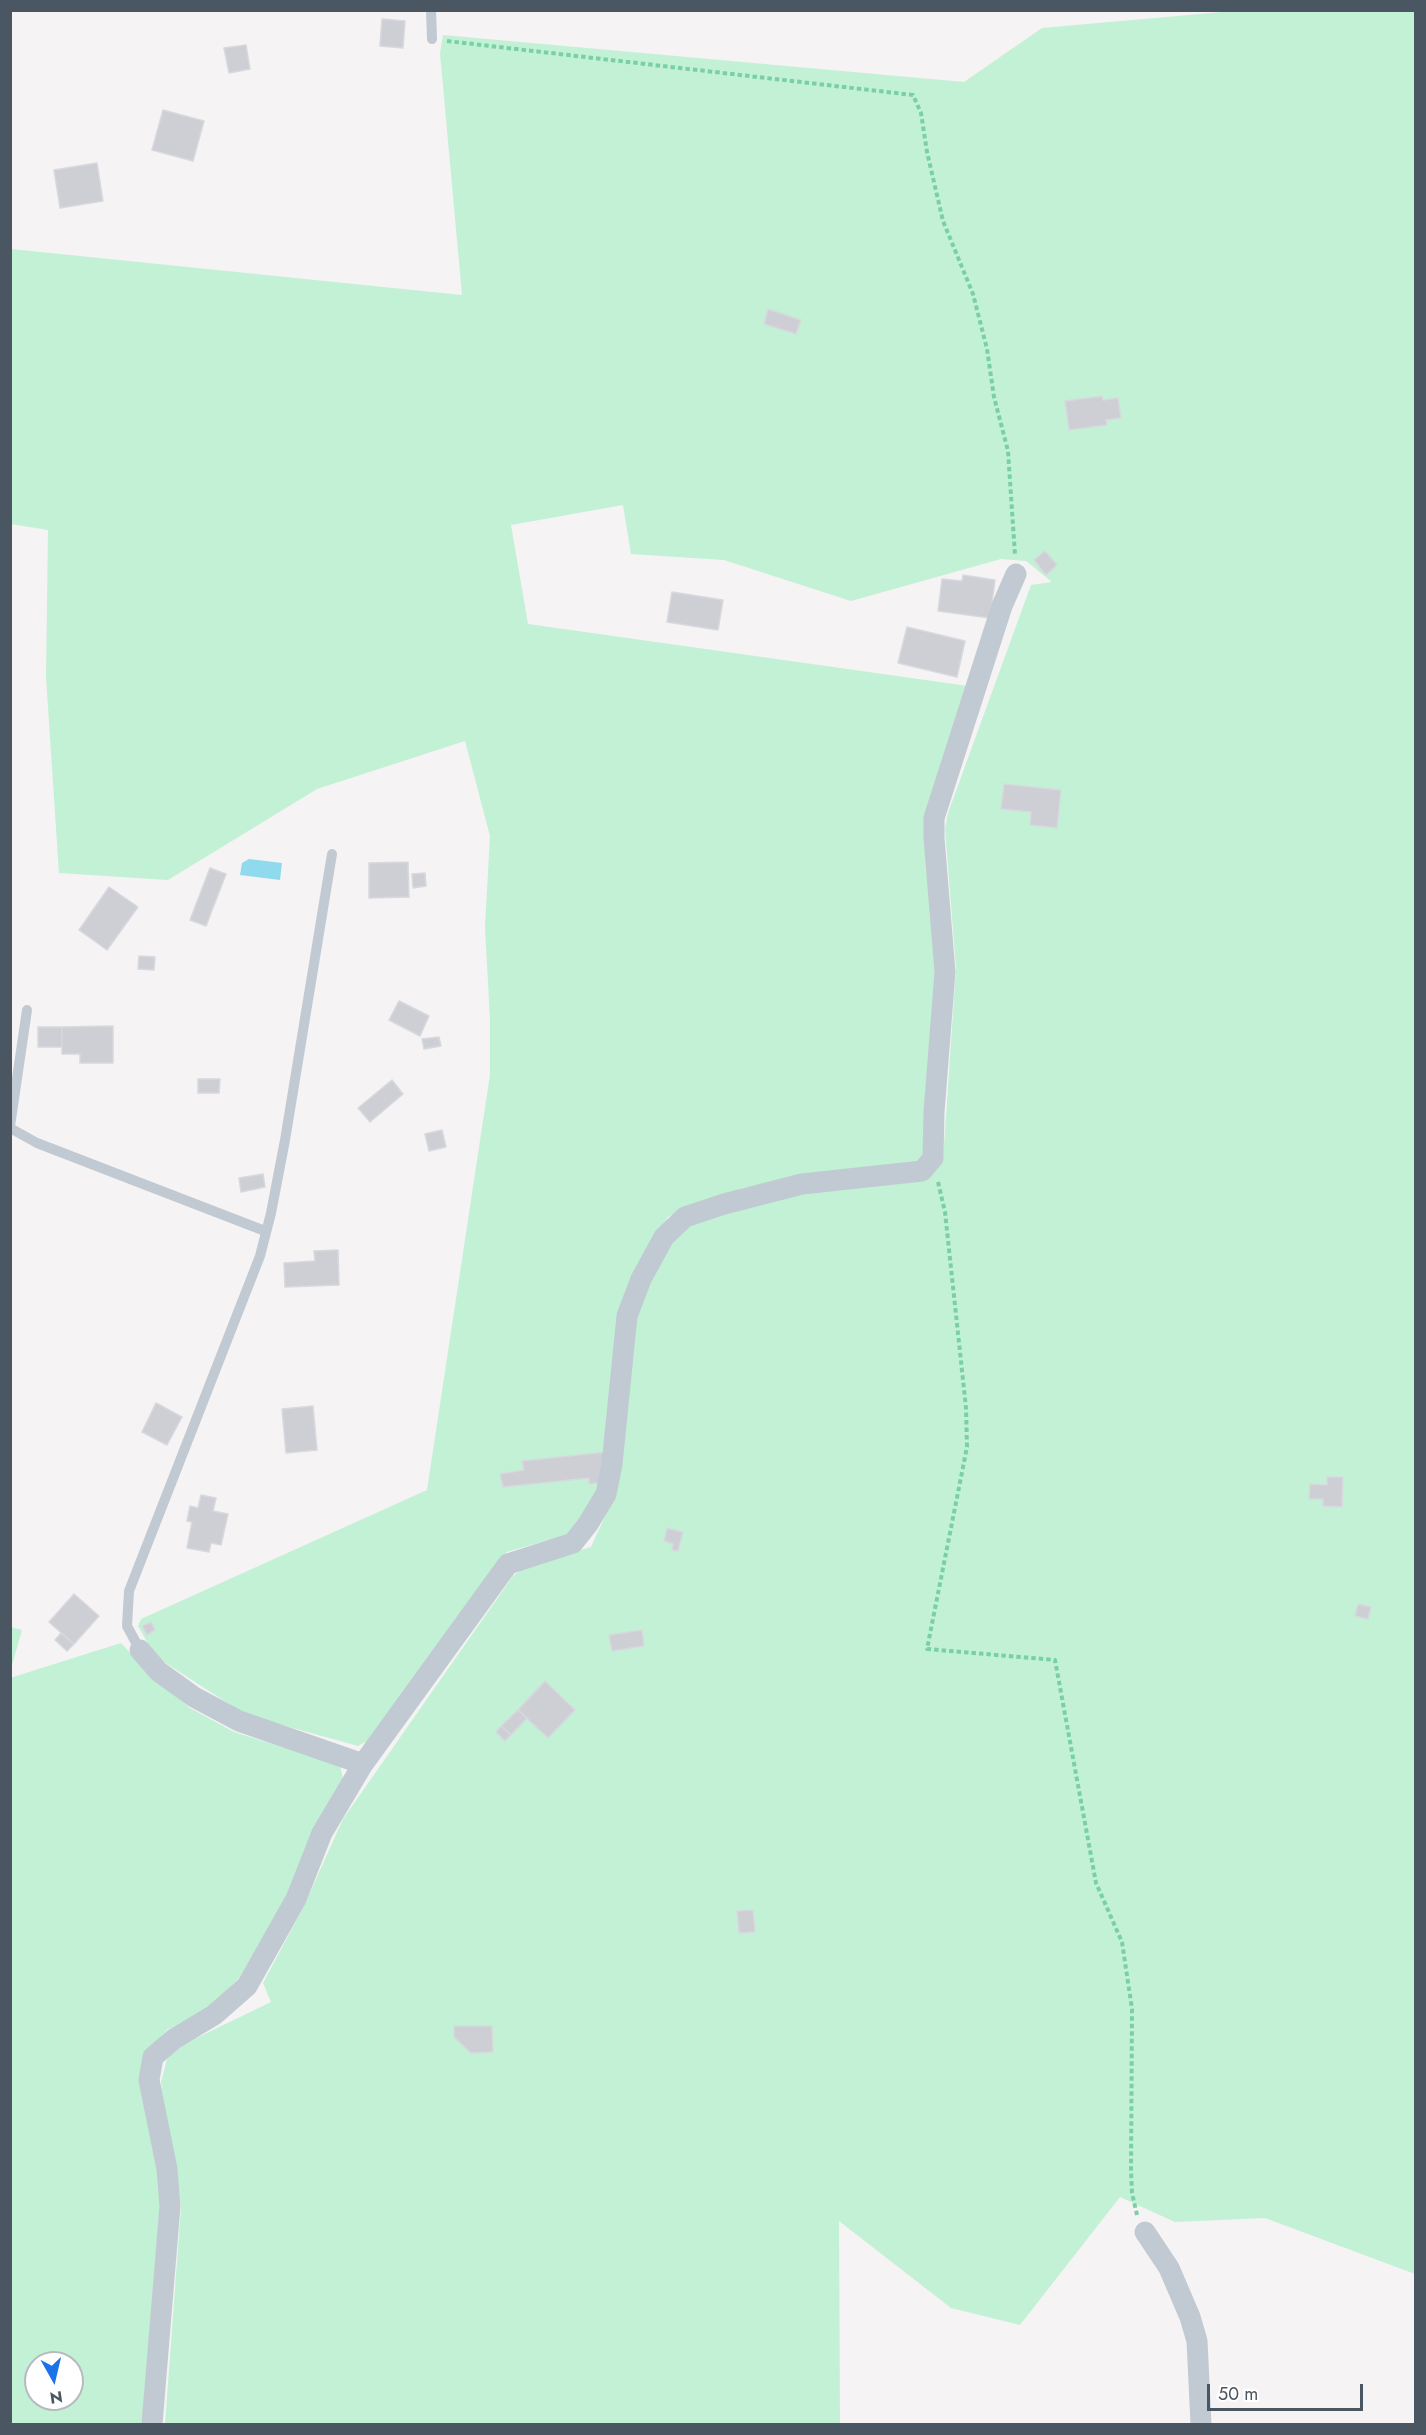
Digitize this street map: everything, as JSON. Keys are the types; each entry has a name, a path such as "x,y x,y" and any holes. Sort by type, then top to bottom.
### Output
{"street":[{"path":"152,2424 170,2206 167,2169 148,2080 153,2057 174,2038 214,2015 247,1986 296,1899 322,1833 363,1764 508,1564 573,1543 588,1524 606,1494 612,1464 627,1316 641,1279 664,1237 685,1217 724,1204 802,1184 922,1171 933,1158 934,1112 945,972 934,818 1002,606 1016,573"},
{"path":"140,1650 158,1671 194,1697 239,1721 363,1764"},
{"path":"1145,2232 1168,2268 1190,2317 1197,2341 1201,2424"}],"lane":[{"path":"431,10 432,39"},
{"path":"140,1650 127,1626 129,1591 260,1256 271,1213 332,854"},
{"path":"27,1010 10,1127 36,1143 265,1231"}],"path":[{"path":"432,39 913,95 921,113 927,152 943,220 973,294 987,349 994,397 1008,451 1016,573"},
{"path":"933,1158 945,1212 966,1408 967,1447 927,1649 1055,1660 1096,1883 1122,1942 1132,2009 1132,2193 1137,2215 1145,2232"}],"green space":[{"path":"1234,11 1415,11 1415,2274 1265,2218 1175,2222 1120,2197 1020,2325 951,2308 839,2221 840,2424 165,2424 181,2207 177,2170 165,2120 161,2082 167,2059 182,2045 271,2002 263,1983 303,1908 343,1819 513,1576 526,1566 591,1547 606,1514 634,1316 647,1281 674,1237 690,1223 806,1190 929,1174 943,1160 956,968 945,829 948,813 1031,585 1052,582 1026,561 1001,559 851,601 724,560 631,554 623,505 511,525 528,624 968,686 927,814 937,972 929,1146 916,1162 743,1188 668,1217 625,1294 597,1493 572,1533 507,1552 369,1740 358,1746 246,1715 155,1656 138,1626 141,1619 427,1490 490,1075 490,1019 485,927 490,836 465,741 317,789 168,880 59,873 46,677 48,530 11,524 11,249 462,295 440,53 443,35 964,82 1042,28"},
{"path":"10,1627 22,1630 11,1669"},
{"path":"121,1643 149,1673 190,1708 234,1732 340,1765 343,1779 286,1898 240,1977 208,2010 167,2030 147,2052 162,2205 143,2424 11,2424 10,1678"}],"water":[{"path":"249,859 282,863 280,880 240,875 242,863"}],"building":[{"path":"382,19 405,21 403,48 380,46"},
{"path":"246,45 250,69 229,73 224,48"},
{"path":"163,110 204,121 193,161 152,150"},
{"path":"97,163 103,201 60,208 54,170"},
{"path":"768,309 801,320 796,334 764,324"},
{"path":"1102,396 1103,400 1118,398 1121,418 1106,420 1107,425 1069,430 1065,401"},
{"path":"1045,551 1057,565 1046,575 1034,560"},
{"path":"963,575 995,580 990,618 938,611 942,579 962,581"},
{"path":"672,592 723,600 718,630 667,622"},
{"path":"907,627 965,641 957,677 898,663"},
{"path":"1004,784 1061,790 1057,828 1030,825 1031,812 1001,809"},
{"path":"408,862 409,897 369,898 369,863"},
{"path":"210,868 226,874 206,926 190,920"},
{"path":"425,873 426,886 413,888 412,874"},
{"path":"109,887 138,907 107,950 79,930"},
{"path":"139,956 155,957 154,970 138,969"},
{"path":"399,1001 429,1016 420,1036 389,1020"},
{"path":"113,1026 113,1063 80,1063 80,1054 62,1054 62,1027"},
{"path":"38,1027 62,1027 62,1047 38,1047"},
{"path":"439,1037 441,1046 424,1049 422,1039"},
{"path":"198,1079 220,1079 219,1093 198,1093"},
{"path":"392,1080 403,1094 370,1122 358,1108"},
{"path":"442,1130 446,1147 429,1151 425,1134"},
{"path":"263,1174 265,1187 241,1192 239,1178"},
{"path":"338,1250 339,1285 285,1287 284,1263 315,1261 314,1251"},
{"path":"156,1403 182,1417 167,1445 142,1432"},
{"path":"313,1406 317,1450 286,1453 282,1409"},
{"path":"606,1452 604,1482 589,1484 589,1478 503,1487 500,1474 524,1470 522,1461"},
{"path":"1327,1477 1343,1477 1342,1507 1323,1506 1323,1499 1309,1499 1310,1484 1327,1485"},
{"path":"201,1495 216,1498 213,1511 228,1514 221,1545 211,1543 209,1552 187,1548 192,1522 187,1521 190,1506 198,1508"},
{"path":"667,1528 683,1532 678,1551 672,1550 673,1544 664,1541"},
{"path":"74,1594 99,1616 74,1644 49,1622"},
{"path":"1358,1604 1371,1607 1368,1619 1355,1616"},
{"path":"151,1622 155,1630 147,1635 142,1626"},
{"path":"642,1630 644,1646 612,1651 609,1635"},
{"path":"61,1633 74,1644 67,1651 55,1640"},
{"path":"545,1681 575,1710 548,1738 518,1710"},
{"path":"518,1710 527,1718 511,1735 501,1726"},
{"path":"501,1726 511,1735 505,1741 496,1732"},
{"path":"753,1910 755,1932 739,1933 737,1911"},
{"path":"454,2026 492,2026 493,2052 471,2053 454,2037"}]}
